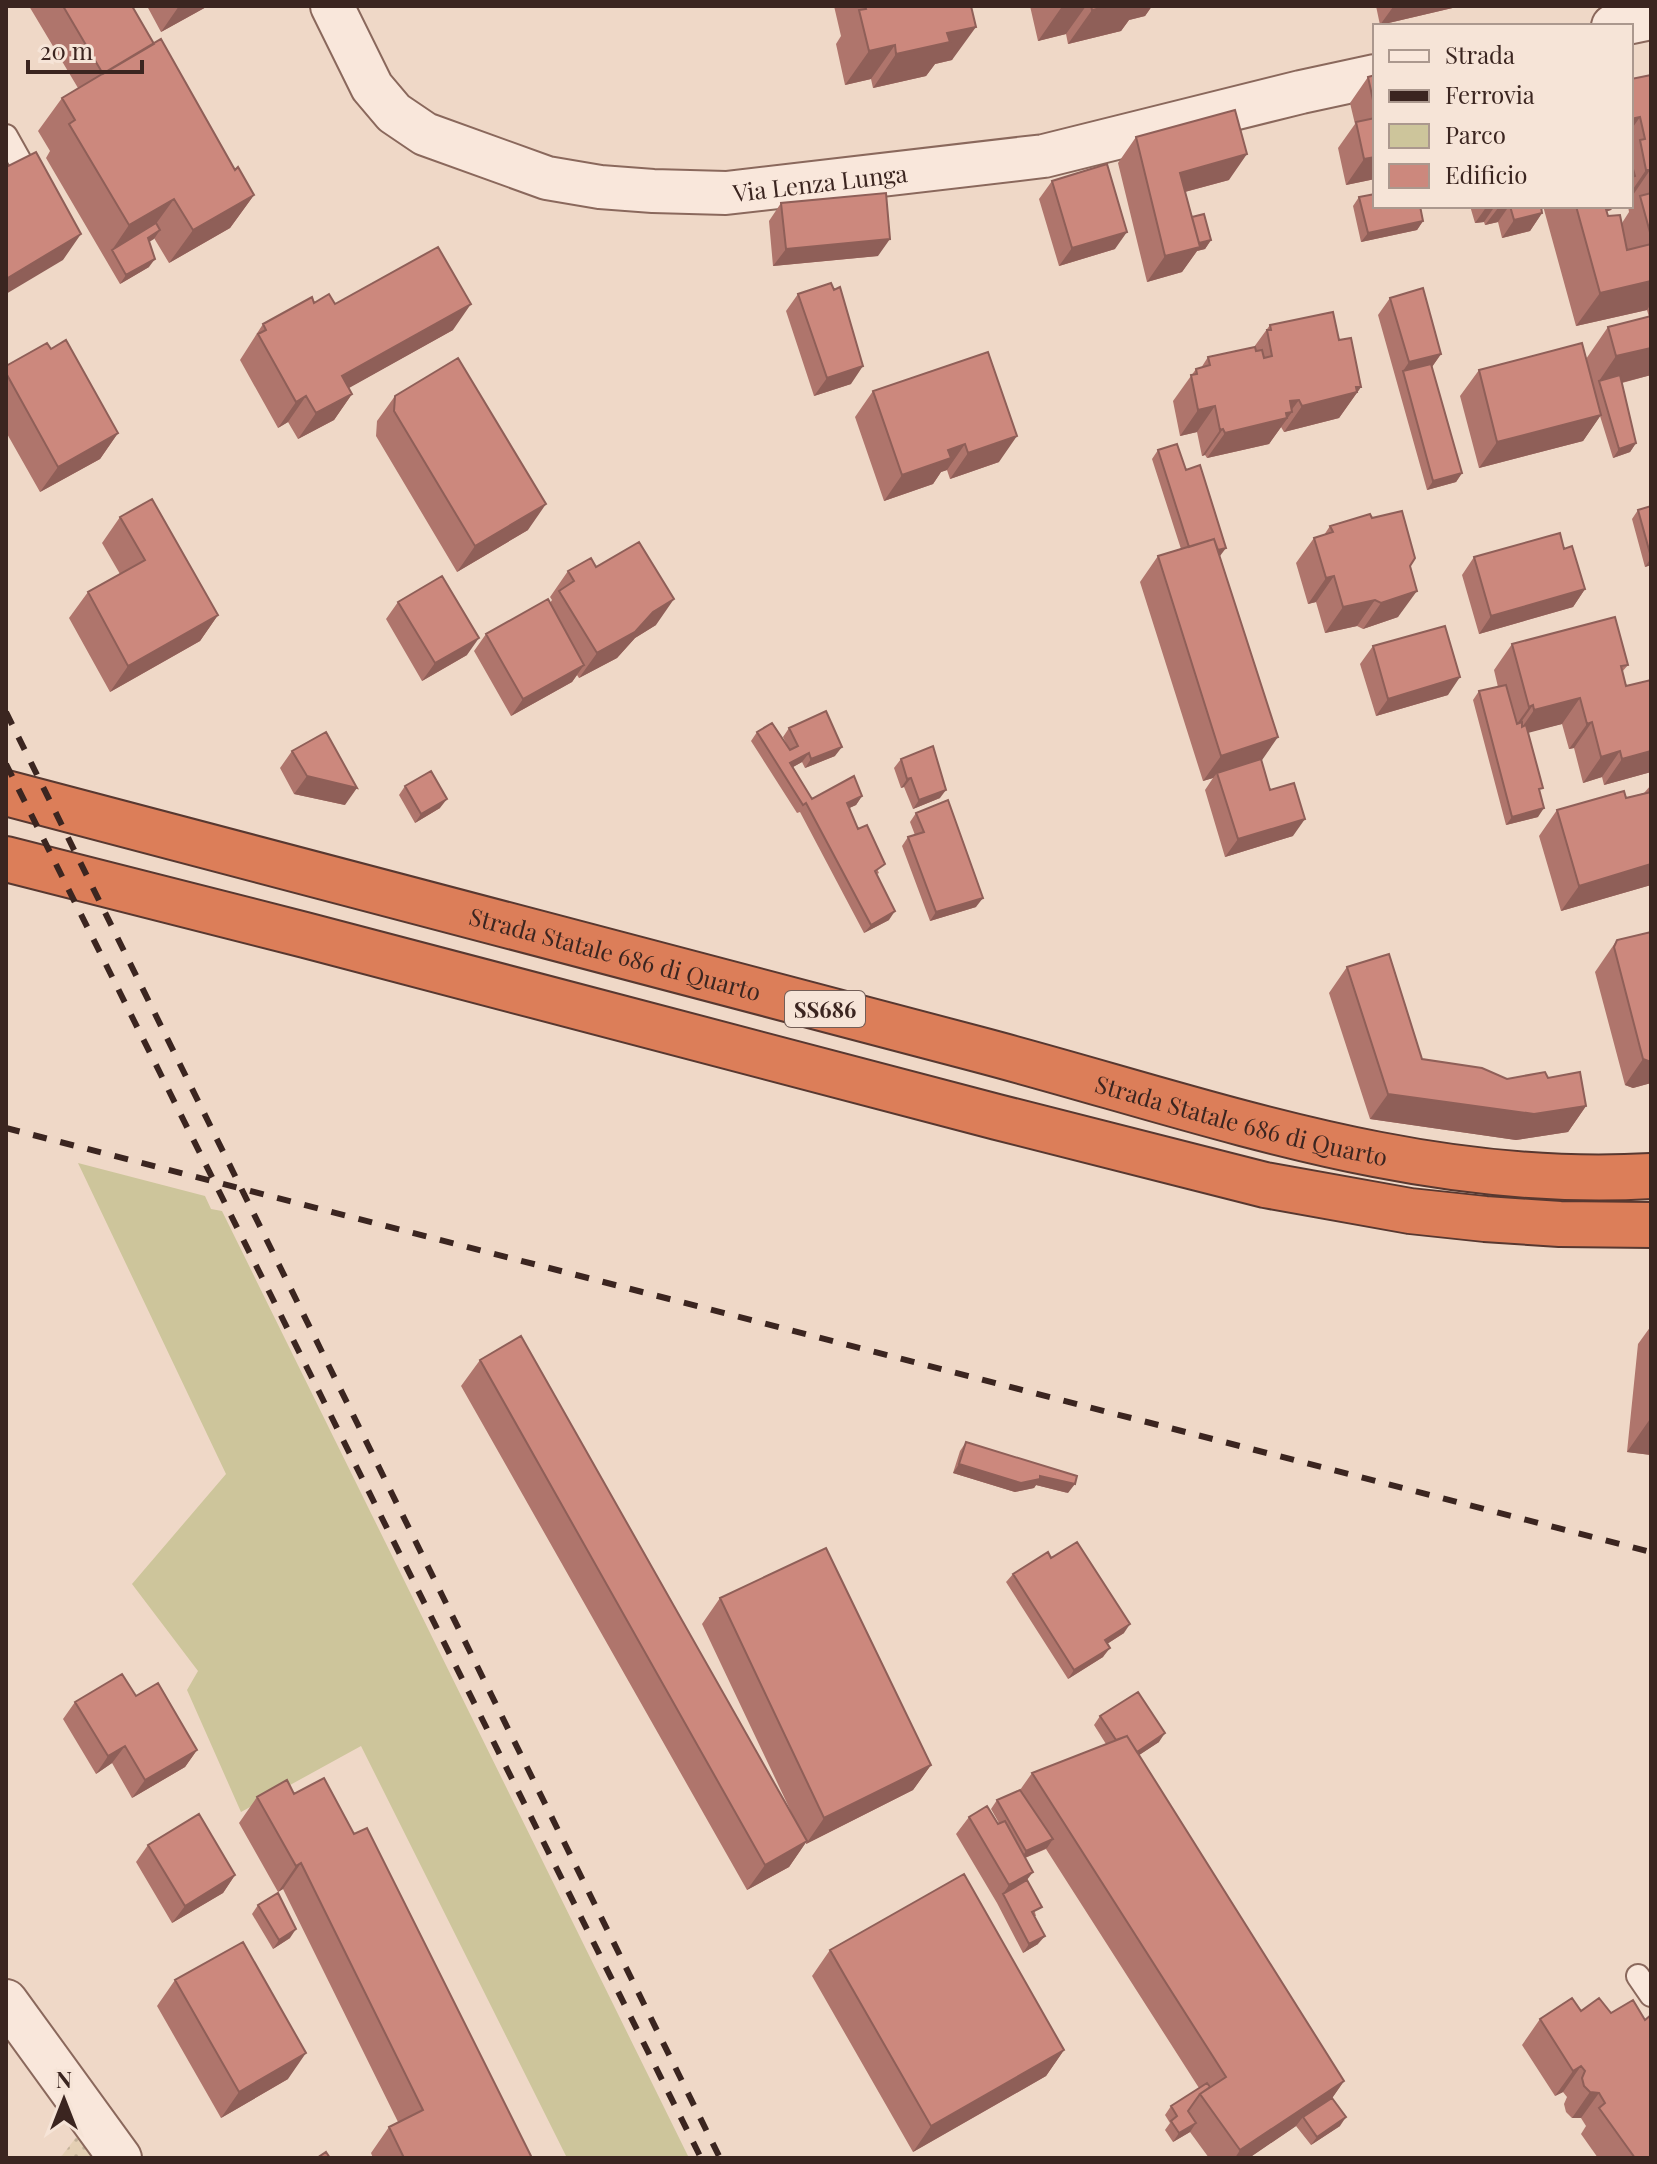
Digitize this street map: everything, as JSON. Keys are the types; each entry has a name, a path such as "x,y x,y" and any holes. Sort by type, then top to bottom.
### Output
{"highway":[{"name":"Strada Statale 686 di Quarto","path":"6,793 1339,1148 1428,1165 1501,1173 1609,1179 1651,1176"},
{"name":"SS686","path":"6,859 1265,1185 1410,1211 1485,1219 1651,1225"}],"street":[{"name":"Via Lenza Lunga","path":"332,6 372,87 394,113 425,134 547,178 600,187 653,191 726,193 1044,156 1373,76"},
{"path":"1622,24 1651,18"},
{"path":"6,2001 120,2158"}],"lane":[{"path":"6,136 20,161"},
{"path":"1638,1976 1651,1995"}],"shaded area":[{"path":"78,2135 95,2158 60,2158"}],"green space":[{"path":"78,1163 205,1196 211,1209 222,1211 689,2158 567,2158 361,1746 241,1812 187,1690 198,1671 132,1584 226,1474"}],"building":[{"path":"63,6 132,6 154,44 103,74"},
{"path":"865,6 971,6 976,27 947,33 950,42 896,54 895,45 869,51 859,10 866,9"},
{"path":"161,39 235,170 238,167 254,195 193,230 174,199 129,225 69,124 75,120 62,98"},
{"path":"1651,75 1651,172 1646,170 1640,140 1645,139 1640,117 1633,119 1633,79"},
{"path":"1373,76 1373,100 1368,77"},
{"path":"1235,110 1247,154 1180,173 1200,247 1165,256 1136,137"},
{"path":"1373,118 1373,157 1364,159 1356,122"},
{"path":"36,152 81,234 6,279 6,167"},
{"path":"1107,164 1127,232 1072,248 1052,181"},
{"path":"886,193 890,239 786,249 781,203"},
{"path":"1651,193 1651,236 1640,196"},
{"path":"1373,194 1373,208 1420,208 1423,221 1368,233 1359,197"},
{"path":"1511,208 1541,208 1542,213 1514,220"},
{"path":"1577,208 1606,208 1608,216 1620,215 1627,250 1651,244 1651,281 1600,293"},
{"path":"1204,214 1211,240 1199,243 1192,217"},
{"path":"156,223 160,230 148,238 155,259 126,275 112,250"},
{"path":"438,247 471,304 342,376 352,394 316,413 306,396 296,402 258,334 266,330 263,324 312,297 314,303 329,294 335,304"},
{"path":"831,283 834,290 840,287 863,366 827,378 798,294"},
{"path":"1423,288 1441,354 1409,362 1390,298"},
{"path":"1333,312 1339,340 1351,338 1361,387 1356,387 1357,392 1302,406 1299,400 1290,401 1292,412 1286,413 1287,418 1225,433 1223,429 1220,430 1215,406 1198,410 1191,375 1197,374 1196,369 1210,365 1208,357 1255,347 1256,351 1262,350 1264,358 1272,356 1267,330 1271,330 1270,325"},
{"path":"1651,316 1651,348 1616,356 1608,327"},
{"path":"66,340 118,433 58,467 6,373 6,366 47,343 51,349"},
{"path":"1582,343 1601,415 1497,442 1479,370"},
{"path":"988,352 1017,436 968,453 965,444 948,450 951,458 902,475 873,391"},
{"path":"458,358 546,504 475,546 394,411 395,396"},
{"path":"1431,364 1462,473 1433,481 1403,371"},
{"path":"1620,375 1636,443 1619,449 1599,381"},
{"path":"1177,444 1186,470 1200,465 1226,548 1218,550 1214,539 1189,547 1158,450"},
{"path":"152,499 218,615 128,666 88,592 145,560 120,517"},
{"path":"1651,506 1651,557 1638,510"},
{"path":"1402,511 1415,558 1410,566 1417,591 1381,603 1375,600 1343,607 1334,576 1326,578 1314,538 1333,532 1330,526 1370,514 1372,518"},
{"path":"1560,533 1564,549 1572,546 1585,589 1491,616 1474,557"},
{"path":"1214,539 1278,737 1221,756 1158,556"},
{"path":"639,542 674,599 653,612 635,632 597,653 559,591 574,581 568,571 591,558 596,567"},
{"path":"442,576 479,638 435,663 398,602"},
{"path":"548,599 584,665 523,699 486,634"},
{"path":"1615,617 1628,665 1621,666 1626,686 1651,680 1651,751 1622,759 1620,751 1601,757 1592,722 1587,724 1580,698 1534,710 1533,705 1529,707 1512,644"},
{"path":"1445,626 1460,677 1388,699 1373,646"},
{"path":"1506,685 1517,724 1522,722 1522,727 1526,725 1543,788 1539,789 1544,808 1512,817 1479,691"},
{"path":"826,711 842,747 811,759 809,753 790,763 812,799 854,776 862,796 847,803 858,829 867,825 885,864 875,871 895,911 871,925 806,803 803,805 757,732 772,723 790,750 798,746 789,728"},
{"path":"326,732 357,788 307,776 292,751"},
{"path":"933,746 946,790 919,800 911,778 907,779 901,759"},
{"path":"1261,759 1270,790 1294,783 1305,819 1238,839 1217,773"},
{"path":"431,771 447,799 421,814 405,786"},
{"path":"1624,791 1626,798 1651,792 1651,864 1579,886 1557,810"},
{"path":"948,800 983,898 936,912 908,837 924,832 916,813"},
{"path":"1651,932 1651,1062 1643,1059 1614,947 1617,940"},
{"path":"1389,954 1422,1059 1482,1068 1507,1079 1545,1072 1548,1078 1580,1072 1586,1106 1534,1114 1388,1094 1347,967"},
{"path":"521,1336 807,1841 765,1865 480,1360"},
{"path":"966,1442 1077,1476 1075,1484 1040,1476 1040,1479 1021,1483 959,1464"},
{"path":"1077,1542 1130,1624 1105,1640 1110,1648 1074,1670 1013,1574 1048,1552 1051,1558"},
{"path":"826,1548 931,1765 824,1818 720,1598"},
{"path":"122,1674 136,1696 158,1683 197,1750 145,1780 125,1746 108,1756 75,1702"},
{"path":"1138,1692 1165,1733 1137,1752 1127,1736 1116,1740 1100,1716"},
{"path":"1127,1736 1344,2081 1240,2150 1200,2094 1226,2077 1032,1773"},
{"path":"324,1778 354,1834 367,1828 532,2158 404,2158 389,2127 423,2110 301,1863 296,1866 257,1797 287,1780 294,1794"},
{"path":"1020,1790 1053,1839 1026,1851 997,1800"},
{"path":"987,1806 998,1824 1005,1821 1033,1872 1009,1885 969,1817"},
{"path":"199,1814 235,1875 185,1906 148,1845"},
{"path":"964,1874 1064,2050 931,2126 830,1950"},
{"path":"1027,1880 1042,1907 1032,1912 1045,1936 1029,1944 1003,1894"},
{"path":"278,1893 296,1929 279,1940 258,1905"},
{"path":"243,1942 306,2053 239,2092 175,1980"},
{"path":"1572,1998 1581,2011 1599,1998 1611,2013 1633,2000 1645,2020 1651,2015 1651,2158 1635,2158 1599,2108 1605,2103 1599,2093 1590,2092 1584,2086 1582,2078 1585,2071 1581,2066 1573,2071 1540,2019"},
{"path":"1207,2083 1210,2087 1200,2094 1188,2111 1196,2123 1179,2133 1171,2121 1177,2116 1171,2106"},
{"path":"1332,2098 1346,2117 1317,2137 1303,2117"}],"railway":[{"path":"6,712 720,2158"},
{"path":"6,764 701,2158"},
{"path":"6,1128 1651,1552"}]}
